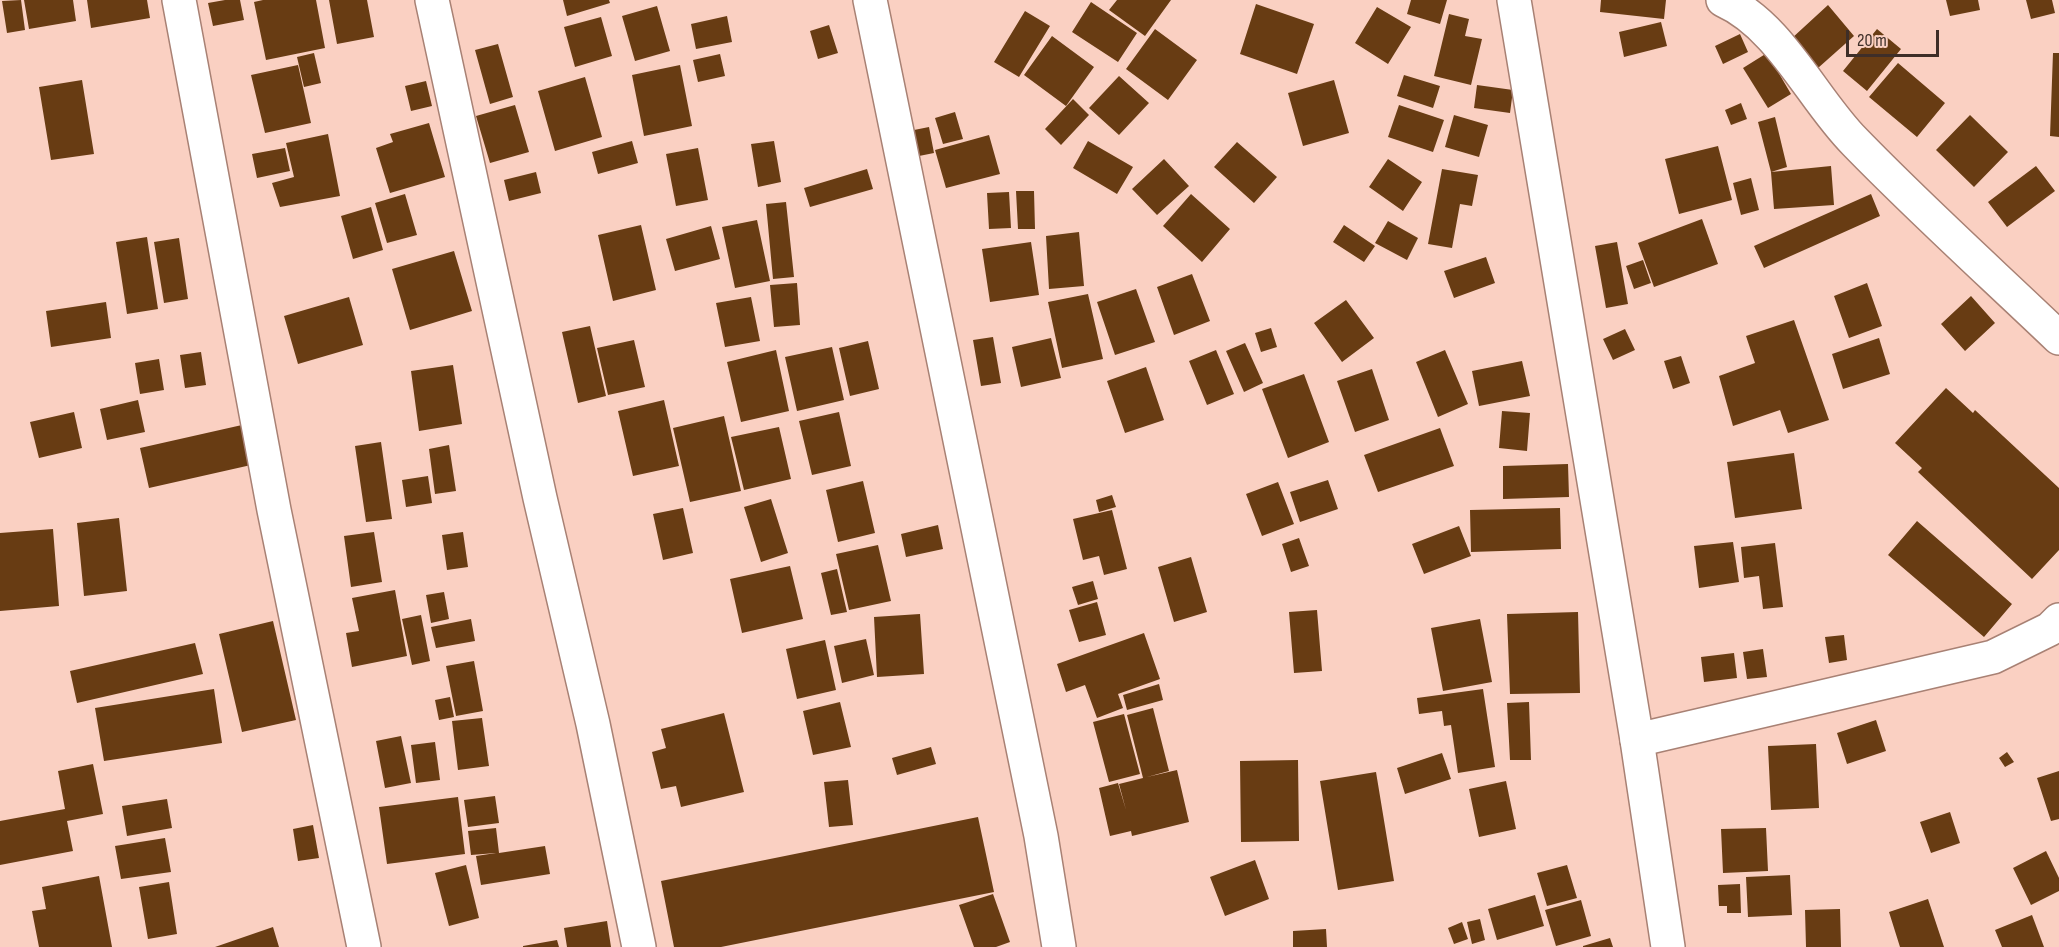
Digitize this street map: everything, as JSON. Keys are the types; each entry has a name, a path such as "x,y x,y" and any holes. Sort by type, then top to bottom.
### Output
{"street":[{"path":"179,0 274,510 364,947"},
{"path":"432,0 639,947"},
{"path":"870,0 1036,813 1059,947"},
{"path":"1514,0 1637,740 1668,947"},
{"path":"1723,0 1743,9 1800,70 1853,140 2059,338"},
{"path":"1637,740 1993,657 2050,629 2059,620"}],"building":[{"path":"21,0 25,30 7,33 2,1"},
{"path":"24,0 73,0 76,21 29,29"},
{"path":"87,0 147,0 150,18 91,28"},
{"path":"240,0 244,20 213,26 208,3"},
{"path":"316,0 325,48 266,60 254,2"},
{"path":"329,0 367,0 374,37 337,44"},
{"path":"563,0 609,0 610,3 567,16"},
{"path":"1117,0 1171,0 1145,36 1109,10"},
{"path":"1411,0 1447,0 1440,24 1407,14"},
{"path":"1601,0 1666,0 1664,19 1600,12"},
{"path":"1946,0 1978,0 1980,10 1950,16"},
{"path":"2026,0 2052,0 2055,13 2031,19"},
{"path":"1091,2 1137,33 1118,62 1072,32"},
{"path":"1256,4 1314,24 1297,74 1240,54"},
{"path":"1828,5 1854,36 1818,68 1791,39"},
{"path":"657,6 670,51 635,61 622,16"},
{"path":"1377,7 1411,27 1388,64 1355,43"},
{"path":"1025,11 1050,26 1019,77 994,62"},
{"path":"1449,14 1469,19 1465,36 1482,39 1471,85 1434,76"},
{"path":"727,16 732,42 696,49 691,24"},
{"path":"601,17 612,56 575,67 564,27"},
{"path":"1661,22 1667,46 1624,57 1619,32"},
{"path":"829,25 838,53 818,59 810,31"},
{"path":"1155,29 1197,60 1168,100 1126,69"},
{"path":"1877,29 1901,49 1867,91 1843,71"},
{"path":"1740,34 1748,52 1723,64 1715,46"},
{"path":"1052,36 1094,67 1066,106 1024,75"},
{"path":"498,44 513,97 490,104 475,50"},
{"path":"314,53 321,83 304,87 297,57"},
{"path":"1767,53 1791,94 1768,108 1743,68"},
{"path":"2053,53 2059,53 2059,137 2050,136"},
{"path":"720,54 725,76 698,82 693,60"},
{"path":"1898,63 1945,103 1917,137 1869,97"},
{"path":"298,65 311,123 265,133 251,75"},
{"path":"680,65 692,126 644,136 632,75"},
{"path":"1404,75 1440,86 1433,108 1397,96"},
{"path":"1119,76 1149,103 1119,135 1089,108"},
{"path":"585,77 602,137 555,151 538,91"},
{"path":"82,80 94,154 51,160 39,87"},
{"path":"1334,80 1349,133 1303,146 1288,93"},
{"path":"426,81 432,106 411,111 405,86"},
{"path":"1477,85 1513,90 1510,113 1474,108"},
{"path":"1073,99 1089,115 1061,145 1045,129"},
{"path":"1741,103 1747,119 1731,125 1725,110"},
{"path":"515,105 529,152 490,163 476,116"},
{"path":"1399,105 1444,120 1433,152 1388,137"},
{"path":"955,112 963,139 943,144 935,118"},
{"path":"1454,115 1488,125 1479,157 1445,147"},
{"path":"1970,115 2008,152 1974,187 1936,150"},
{"path":"1775,117 1787,167 1771,172 1758,122"},
{"path":"429,123 445,177 390,193 376,148 393,142 390,134"},
{"path":"929,127 934,153 919,156 914,130"},
{"path":"328,134 340,196 280,207 272,183 294,177 286,143"},
{"path":"989,135 1000,174 946,188 935,150"},
{"path":"632,141 638,163 598,174 592,152"},
{"path":"774,141 781,182 758,187 751,144"},
{"path":"1088,141 1133,167 1117,194 1073,168"},
{"path":"1237,142 1277,177 1254,203 1214,167"},
{"path":"1718,146 1732,200 1679,214 1665,159"},
{"path":"285,148 290,171 257,178 252,154"},
{"path":"698,148 708,200 676,206 666,154"},
{"path":"1164,159 1189,186 1157,215 1132,189"},
{"path":"1388,159 1422,182 1403,211 1369,187"},
{"path":"1831,166 1834,205 1774,209 1771,172"},
{"path":"2036,166 2055,191 2007,227 1988,202"},
{"path":"867,169 873,189 810,207 804,188"},
{"path":"1442,169 1478,175 1472,206 1460,204 1452,248 1428,244"},
{"path":"536,172 541,193 509,201 504,180"},
{"path":"1751,178 1759,210 1741,215 1733,183"},
{"path":"1016,191 1034,191 1035,229 1018,229"},
{"path":"1009,192 1011,228 989,229 987,193"},
{"path":"405,194 417,235 387,243 375,203"},
{"path":"1191,194 1230,229 1202,262 1163,226"},
{"path":"1871,194 1880,216 1764,268 1754,246"},
{"path":"786,202 794,277 773,279 766,204"},
{"path":"371,207 383,250 353,259 341,216"},
{"path":"1702,219 1718,264 1654,287 1638,243"},
{"path":"757,220 770,281 735,288 722,227"},
{"path":"1388,221 1418,238 1407,260 1375,243"},
{"path":"641,225 656,290 613,301 598,235"},
{"path":"1344,225 1375,246 1364,262 1333,242"},
{"path":"711,226 720,259 675,271 666,239"},
{"path":"1079,232 1084,286 1049,289 1046,236"},
{"path":"147,237 158,309 127,314 116,242"},
{"path":"179,238 188,299 164,303 154,242"},
{"path":"1031,242 1039,295 990,302 982,249"},
{"path":"1617,242 1628,304 1606,308 1595,246"},
{"path":"454,251 472,311 410,330 392,269"},
{"path":"1486,257 1495,283 1454,298 1444,271"},
{"path":"1643,260 1651,283 1634,289 1626,266"},
{"path":"1192,274 1210,321 1174,335 1157,287"},
{"path":"797,283 800,325 774,327 770,285"},
{"path":"1867,283 1882,326 1849,338 1834,296"},
{"path":"1136,289 1155,342 1115,355 1097,302"},
{"path":"1088,294 1103,359 1062,368 1048,302"},
{"path":"1971,296 1995,323 1965,351 1941,324"},
{"path":"349,297 363,345 298,364 284,316"},
{"path":"751,297 760,341 725,347 716,303"},
{"path":"1346,300 1374,338 1342,362 1314,323"},
{"path":"106,302 111,338 51,347 46,311"},
{"path":"1794,320 1829,420 1788,433 1780,410 1733,426 1719,376 1755,363 1746,336"},
{"path":"590,326 606,396 578,403 562,332"},
{"path":"1271,328 1277,347 1261,352 1255,333"},
{"path":"1625,329 1635,350 1613,360 1603,339"},
{"path":"993,337 1001,383 981,386 973,340"},
{"path":"1051,338 1061,378 1021,387 1012,347"},
{"path":"1879,338 1890,374 1843,389 1832,354"},
{"path":"634,340 645,387 608,395 597,348"},
{"path":"868,341 879,389 850,396 839,348"},
{"path":"1245,343 1263,383 1244,392 1226,351"},
{"path":"832,347 844,400 797,411 785,357"},
{"path":"776,350 789,411 741,422 727,362"},
{"path":"1216,350 1234,394 1207,405 1189,361"},
{"path":"1445,350 1468,404 1438,417 1416,362"},
{"path":"201,352 206,385 185,388 180,355"},
{"path":"1681,356 1690,383 1673,389 1664,361"},
{"path":"159,359 164,390 140,394 135,363"},
{"path":"1522,361 1530,396 1479,406 1472,371"},
{"path":"453,365 462,424 419,431 411,371"},
{"path":"1146,367 1164,420 1125,433 1107,381"},
{"path":"1372,369 1389,420 1355,432 1337,381"},
{"path":"1304,374 1329,442 1288,458 1262,389"},
{"path":"1946,388 1973,413 1975,410 2059,488 2059,550 2032,579 1918,472 1922,468 1895,443"},
{"path":"138,400 145,432 107,440 100,409"},
{"path":"664,400 679,466 633,476 618,411"},
{"path":"1502,411 1530,413 1527,451 1499,448"},
{"path":"74,412 82,448 39,458 30,422"},
{"path":"839,412 851,466 812,475 799,421"},
{"path":"724,416 741,491 690,502 673,428"},
{"path":"242,425 251,465 149,488 140,448"},
{"path":"779,427 791,479 744,490 731,437"},
{"path":"1440,428 1454,466 1378,492 1364,455"},
{"path":"381,442 392,519 366,522 355,446"},
{"path":"449,445 456,491 435,494 429,449"},
{"path":"1794,453 1802,509 1735,518 1727,462"},
{"path":"1568,464 1569,497 1503,499 1503,466"},
{"path":"428,476 432,503 406,507 402,480"},
{"path":"1328,480 1338,509 1300,522 1290,492"},
{"path":"863,481 875,533 838,542 826,490"},
{"path":"1278,482 1294,524 1262,536 1246,494"},
{"path":"1112,495 1116,507 1099,512 1096,500"},
{"path":"771,499 788,553 761,562 744,507"},
{"path":"683,508 693,553 663,560 653,514"},
{"path":"1560,508 1561,549 1471,552 1470,510"},
{"path":"1112,510 1127,569 1104,575 1099,556 1083,560 1073,519"},
{"path":"119,518 127,591 84,596 77,523"},
{"path":"1917,521 2012,604 1984,637 1888,555"},
{"path":"938,525 943,549 906,557 901,534"},
{"path":"1459,526 1471,556 1424,574 1412,544"},
{"path":"53,529 59,606 0,611 0,533"},
{"path":"374,532 382,582 351,587 344,536"},
{"path":"463,532 468,567 447,570 442,535"},
{"path":"1299,538 1309,566 1291,572 1282,544"},
{"path":"1733,542 1739,582 1699,588 1694,546"},
{"path":"1775,543 1783,607 1763,609 1759,576 1744,578 1741,547"},
{"path":"878,545 891,601 849,610 836,554"},
{"path":"1191,557 1207,612 1174,622 1158,567"},
{"path":"790,566 803,619 742,633 730,579"},
{"path":"837,569 847,612 831,615 821,573"},
{"path":"1093,581 1098,599 1078,605 1072,587"},
{"path":"395,590 407,656 352,667 346,633 359,631 352,598"},
{"path":"444,592 449,619 431,623 426,595"},
{"path":"1097,602 1106,635 1079,642 1069,610"},
{"path":"1317,610 1322,671 1294,673 1289,612"},
{"path":"1578,612 1580,693 1510,694 1507,614"},
{"path":"920,614 924,674 877,677 874,617"},
{"path":"421,615 430,661 412,665 402,619"},
{"path":"471,619 475,641 436,648 431,627"},
{"path":"1480,619 1492,682 1443,691 1431,628"},
{"path":"273,621 296,720 242,732 219,634"},
{"path":"1144,633 1160,679 1118,694 1123,708 1097,718 1085,685 1066,692 1057,664"},
{"path":"1844,635 1847,660 1829,663 1825,637"},
{"path":"866,639 874,675 842,683 834,646"},
{"path":"825,640 836,690 797,699 786,649"},
{"path":"195,643 203,674 77,703 70,671"},
{"path":"1763,649 1767,677 1747,679 1743,652"},
{"path":"1734,653 1737,678 1704,682 1701,657"},
{"path":"474,661 483,711 456,716 446,666"},
{"path":"1159,684 1163,700 1127,710 1123,695"},
{"path":"214,689 222,743 104,761 95,708"},
{"path":"1483,689 1495,767 1458,773 1451,725 1444,726 1442,711 1419,714 1417,698"},
{"path":"450,697 454,717 439,720 435,700"},
{"path":"840,702 851,747 813,755 803,711"},
{"path":"1529,702 1531,760 1510,760 1507,703"},
{"path":"1153,708 1169,771 1147,777 1177,770 1189,822 1132,836 1131,831 1110,836 1099,788 1118,783 1126,810 1119,784 1143,778 1127,715"},
{"path":"724,713 744,792 681,807 676,786 661,789 652,752 666,748 661,729"},
{"path":"1124,714 1140,774 1109,782 1093,722"},
{"path":"482,718 489,766 458,770 452,721"},
{"path":"1876,720 1886,751 1847,764 1837,733"},
{"path":"401,736 411,783 385,788 376,741"},
{"path":"435,742 440,780 416,783 411,745"},
{"path":"1816,744 1819,808 1771,810 1768,746"},
{"path":"931,747 936,764 897,775 892,758"},
{"path":"2007,752 2014,762 2005,767 1999,758"},
{"path":"1442,753 1451,779 1405,794 1397,768"},
{"path":"1298,760 1299,841 1241,842 1240,761"},
{"path":"93,764 103,814 67,821 73,851 0,865 0,821 65,809 58,771"},
{"path":"2059,771 2059,819 2051,821 2037,778"},
{"path":"1376,772 1394,881 1338,890 1320,781"},
{"path":"848,780 853,825 829,827 824,782"},
{"path":"1506,781 1516,829 1479,837 1469,789"},
{"path":"495,796 499,823 468,827 464,800"},
{"path":"458,797 465,854 387,864 379,807"},
{"path":"167,799 172,828 127,836 122,806"},
{"path":"1950,812 1960,843 1931,853 1920,822"},
{"path":"978,817 994,892 721,947 674,947 661,881"},
{"path":"313,825 319,858 298,861 293,829"},
{"path":"496,828 499,853 545,846 550,874 481,885 476,856 496,853 471,855 468,831"},
{"path":"1766,828 1768,871 1723,873 1721,829"},
{"path":"165,838 171,872 121,879 115,846"},
{"path":"2046,851 2059,878 2059,891 2031,905 2013,868"},
{"path":"1255,860 1269,899 1225,916 1210,877"},
{"path":"466,865 479,918 449,926 435,873"},
{"path":"1567,865 1577,898 1547,906 1537,873"},
{"path":"1790,875 1792,915 1748,917 1746,877"},
{"path":"99,876 112,947 39,947 32,911 46,909 42,887"},
{"path":"169,882 177,934 148,939 139,887"},
{"path":"1740,884 1741,913 1727,913 1727,906 1719,906 1718,885"},
{"path":"993,894 1010,942 996,947 974,947 959,905"},
{"path":"1535,895 1544,926 1497,940 1488,909"},
{"path":"1928,899 1944,947 1900,947 1889,912"},
{"path":"1581,900 1591,936 1556,946 1545,910"},
{"path":"1840,909 1841,947 1806,947 1805,910"},
{"path":"2032,915 2044,947 2002,947 1995,930"},
{"path":"1480,919 1485,940 1472,944 1467,922"},
{"path":"607,921 611,947 567,947 564,928"},
{"path":"1462,922 1468,939 1454,944 1448,928"},
{"path":"273,927 279,947 215,947"},
{"path":"1326,929 1327,947 1293,947 1293,931"},
{"path":"1610,938 1613,947 1583,947 1583,946"},
{"path":"557,940 559,947 523,947 523,946"}]}
